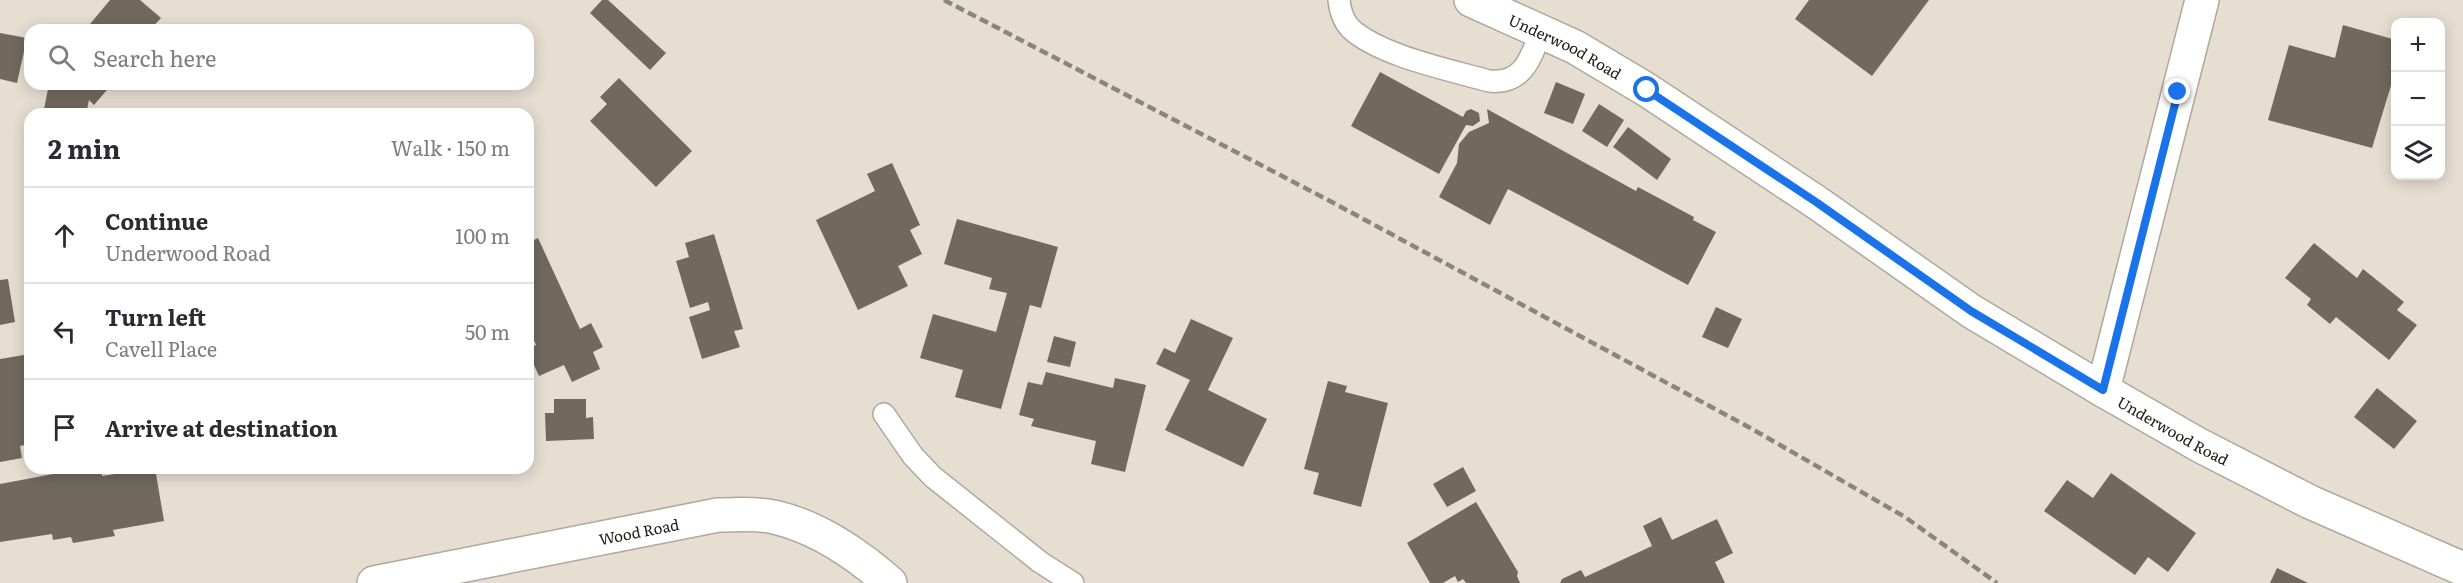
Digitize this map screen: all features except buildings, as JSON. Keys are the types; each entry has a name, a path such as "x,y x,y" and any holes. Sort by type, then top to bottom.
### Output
{"main road":[{"name":"Underwood Road","path":"1471,0 1575,46 1647,90 1816,202 1971,311 2103,390 2199,445 2310,502 2463,569"},
{"path":"2103,390 2202,0"},
{"name":"Wood Road","path":"374,583 718,514 774,517 816,532 861,558 890,583"}],"lane":[{"path":"1339,0 1341,12 1351,29 1389,52 1502,83 1519,74 1532,57 1541,31"},
{"path":"884,414 912,456 933,477 1040,562 1073,583"}],"railway":[{"path":"944,0 1330,201 1754,430 1905,517 1997,583"}],"route":[{"path":"1647,90 1816,202 1971,311 2103,390 2178,92"}]}
